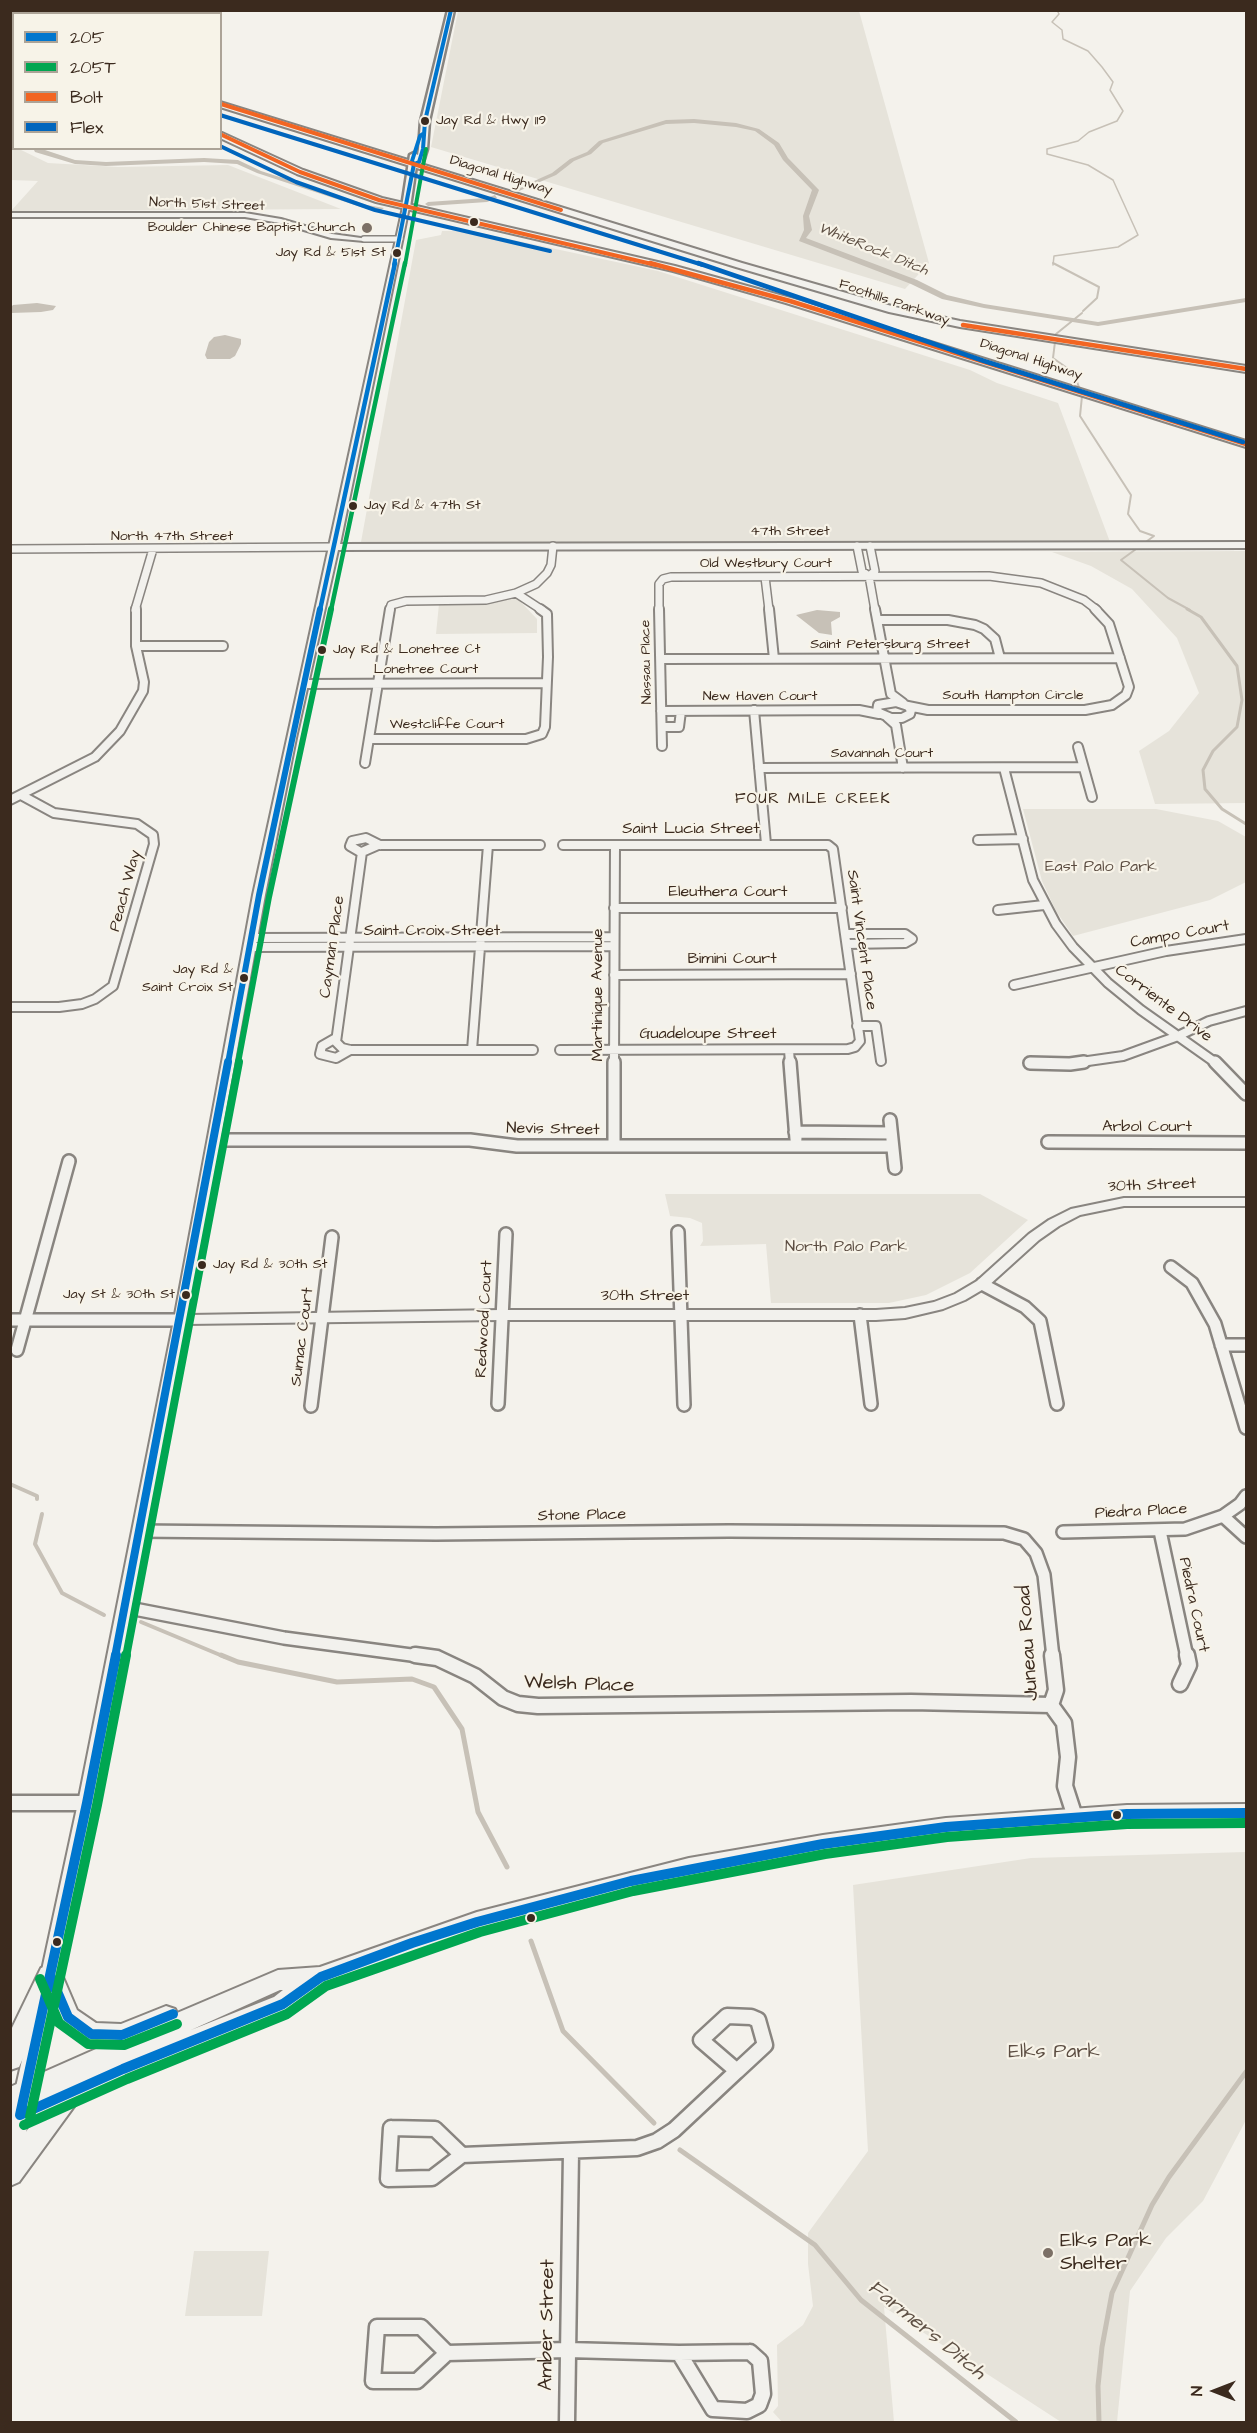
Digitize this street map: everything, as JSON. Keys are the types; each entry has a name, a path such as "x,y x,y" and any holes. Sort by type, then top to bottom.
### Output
{"highway":[{"name":"Diagonal Highway","path":"222,105 739,266"},
{"name":"Diagonal Highway","path":"222,135 300,172 354,192 406,207 636,260 745,288 1246,444"},
{"path":"739,266 904,312 1073,343 1246,369"},
{"name":"Foothills Parkway","path":"739,266 1050,371 1246,432"},
{"path":"17,2107 71,2092 283,2004 321,1977 412,1942 477,1922 690,1868 823,1844 946,1827 1075,1817 1246,1813"},
{"path":"50,1975 68,2017 91,2034 103,2035 122,2035 240,1987 278,1980 321,1977"},
{"path":"10,2059 50,1975"},
{"path":"17,2107 278,1980"},
{"path":"10,2174 71,2092"}],"main road":[{"path":"406,207 414,164 419,162 425,136 423,134 451,10"}],"street":[{"path":"10,11 27,10"},
{"path":"10,2162 17,2107 50,1975 87,1803 287,757 305,684 406,207"},
{"name":"North 51st Street","path":"10,215 245,215 281,221 331,237 400,239"},
{"name":"47th Street","path":"334,547 1246,545"},
{"path":"364,763 389,608 395,603 478,600 516,593 536,584 547,573 551,565 553,546"},
{"path":"857,546 862,571 869,576 891,694 906,710"},
{"path":"869,576 875,571 870,546"},
{"name":"North 47th Street","path":"10,549 334,547"},
{"path":"10,800 95,757 120,731 143,691 144,682 136,646 134,622 136,605 153,549"},
{"name":"Old Westbury Court","path":"663,579 869,576"},
{"name":"South Hampton Circle","path":"869,576 1000,577 1024,580 1058,589 1084,600 1103,615 1108,624 1129,690 1121,700 1102,708 906,710"},
{"path":"765,577 774,658"},
{"name":"Nassau Place","path":"662,746 659,584 663,579"},
{"path":"516,593 547,614 546,683"},
{"path":"877,620 948,620 975,625 991,633 1000,658"},
{"path":"136,646 223,646"},
{"name":"Saint Petersburg Street","path":"661,659 1120,658"},
{"name":"Lonetree Court","path":"305,684 546,683"},
{"name":"Westcliffe Court","path":"369,738 525,739 537,736 544,731 546,683"},
{"path":"881,710 891,694"},
{"path":"754,710 766,844"},
{"path":"881,710 906,710"},
{"path":"881,710 906,710"},
{"path":"881,710 896,725 903,768"},
{"name":"New Haven Court","path":"662,711 881,710"},
{"path":"896,725 906,710"},
{"path":"662,728 680,726 681,711"},
{"path":"1078,747 1092,797"},
{"name":"Savannah Court","path":"759,768 1083,767"},
{"name":"Corriente Drive","path":"1004,768 1034,880 1044,905 1073,947 1125,998 1211,1059 1246,1094"},
{"name":"Peach Way","path":"10,1007 59,1007 82,1004 95,999 113,986 154,844 153,835 148,829 137,824 54,813 21,795"},
{"name":"Cayman Place","path":"337,1042 348,942 362,852 350,846 352,841 366,838 380,845"},
{"path":"978,840 1023,839"},
{"path":"362,852 369,847 380,845 540,845"},
{"path":"472,1050 488,845"},
{"name":"Saint Lucia Street","path":"563,845 820,845"},
{"name":"Martinique Avenue","path":"614,1146 615,845"},
{"name":"Saint Vincent Place","path":"820,845 828,845 832,849 860,1041 855,1047"},
{"path":"998,910 1044,905"},
{"name":"Eleuthera Court","path":"614,908 842,908"},
{"path":"905,934 912,939 905,943 846,939 905,934"},
{"name":"Campo Court","path":"1014,985 1207,944 1246,939"},
{"name":"Saint Croix Street","path":"250,942 614,942"},
{"name":"Bimini Court","path":"614,975 851,974"},
{"path":"1030,1063 1070,1064 1136,1052 1209,1021 1246,1011"},
{"path":"858,1026 876,1026 881,1061"},
{"path":"350,1050 337,1042 322,1046 320,1054 336,1058 350,1050 533,1050"},
{"name":"Guadeloupe Street","path":"560,1050 789,1050 855,1047"},
{"path":"789,1050 796,1145"},
{"path":"890,1119 895,1168"},
{"path":"795,1132 891,1133"},
{"name":"Nevis Street","path":"214,1140 470,1140 517,1146 892,1146"},
{"name":"Arbol Court","path":"1048,1142 1246,1143"},
{"path":"17,1350 69,1161"},
{"name":"30th Street","path":"10,1320 905,1313 938,1306 960,1297 982,1284 1054,1222 1076,1212 1124,1202 1246,1202"},
{"path":"678,1233 684,1405"},
{"name":"Redwood Court","path":"498,1404 506,1234"},
{"name":"Sumac Court","path":"311,1406 332,1237"},
{"path":"1172,1267 1192,1283 1215,1324 1246,1428"},
{"path":"982,1284 1025,1307 1040,1321 1057,1404"},
{"path":"860,1315 871,1404"},
{"path":"1221,1345 1246,1345"},
{"name":"Piedra Place","path":"1063,1532 1185,1529 1223,1516 1240,1504 1246,1496"},
{"path":"1223,1516 1246,1537"},
{"name":"Stone Place","path":"139,1531 436,1534 729,1530 981,1532 1004,1533 1024,1539"},
{"name":"Piedra Court","path":"1160,1531 1189,1665 1180,1684"},
{"name":"Juneau Road","path":"1024,1539 1036,1553 1044,1575 1056,1690 1051,1705 1064,1723 1068,1757 1065,1786 1075,1817"},
{"name":"Welsh Place","path":"124,1607 284,1638 437,1658 475,1676 502,1698 528,1705 654,1706 911,1702 1051,1705"},
{"path":"10,1803 87,1803"},
{"path":"462,2155 435,2129 391,2128 388,2179 432,2178 462,2155 637,2148 657,2141 674,2130 737,2070"},
{"name":"Amber Street","path":"567,2422 572,2152"},
{"path":"447,2353 421,2327 378,2326 373,2381 417,2381 447,2353 568,2350 750,2352 760,2361 763,2394 759,2405 747,2411 714,2409 679,2353"}],"green space":[{"path":"458,11 859,11 929,263 905,289 431,147"},
{"path":"11,140 12,150 21,150 48,163 118,167 228,165 341,209 11,211 38,181 11,180"},
{"path":"442,231 472,231 658,271 970,370 997,383 1058,403 1110,542 361,542 416,240 441,235"},
{"path":"1246,551 1246,803 1155,804 1139,751 1169,731 1199,693 1177,638 1132,589 1091,566 1052,552"},
{"path":"515,596 537,619 537,633 436,634 439,604"},
{"name":"East Palo Park","path":"1023,809 1156,809 1218,821 1246,837 1246,882 1210,900 1073,936 1056,911 1042,881"},
{"name":"North Palo Park","path":"665,1194 980,1194 1028,1220 970,1273 926,1295 889,1303 771,1303 766,1244 700,1246 703,1241 702,1223 690,1218 670,1216"},
{"name":"Elks Park","path":"1246,1852 1246,2120 1203,2201 1166,2238 1130,2291 1117,2422 1061,2422 884,2307 894,2422 782,2422 773,2412 778,2406 777,2345 803,2325 813,2306 808,2264 808,2233 868,2151 853,1885 1031,1858"},
{"path":"194,2251 269,2251 262,2316 185,2316"}],"shaded area":[{"path":"37,303 56,306 53,310 41,312 11,313 13,305"},
{"path":"225,335 241,339 235,356 230,359 207,359 205,355 209,342 214,337"},
{"path":"817,610 840,612 840,617 831,622 832,635 819,633 796,615"}],"waterway":[{"path":"1053,263 1054,256 1118,247 1138,235 1113,180 1088,165 1047,154 1047,149 1078,141 1089,132 1117,121 1123,111 1110,90 1113,82 1102,67 1088,51 1063,39 1062,30 1052,22 1059,14 1057,10"},
{"name":"WhiteRock Ditch","path":"517,190 554,174 572,160 589,153 601,142 666,122 694,121 736,125 757,130 777,144 785,159 816,190 806,216 808,230 802,239 914,282 945,297 984,306 1098,324 1246,300"},
{"name":"WhiteRock Ditch","path":"37,150 75,162 106,164 204,160 238,162 259,172 366,207 381,208"},
{"name":"WhiteRock Ditch","path":"428,204 487,200 495,197"},
{"path":"1053,263 1099,287 1097,298 1083,311"},
{"path":"1082,313 1056,334 1053,358 1074,373 1082,396 1080,416 1131,495 1128,514 1140,531 1154,536 1121,560 1168,598 1190,610"},
{"path":"1187,609 1201,617 1237,666 1242,700 1237,727 1213,751 1203,770 1205,789 1222,809 1246,824"},
{"name":"Farmers Ditch","path":"10,1484 37,1496 37,1499"},
{"name":"Farmers Ditch","path":"42,1514 35,1544 62,1593 104,1615"},
{"name":"Farmers Ditch","path":"141,1622 225,1657"},
{"name":"Farmers Ditch","path":"221,1655 238,1662 337,1682 412,1679 434,1687 462,1729 478,1812 507,1867"},
{"name":"Farmers Ditch","path":"531,1941 563,2031 654,2123"},
{"path":"1099,2422 1098,2386 1102,2347 1112,2293 1152,2205 1169,2177 1246,2072"},
{"name":"Farmers Ditch","path":"680,2150 815,2245 861,2300 1016,2422"}],"transit line":[{"name":"205","path":"414,164 419,162 423,149 425,121 451,10"},
{"name":"Bolt","path":"222,104 561,210"},
{"name":"Flex","path":"222,116 736,275 984,361 1243,442"},
{"name":"205","path":"20,2115 87,1803 181,1320 259,895 400,239 414,164 412,161 420,136 423,134"},
{"name":"Bolt","path":"222,135 300,172 379,200 675,269 790,301 1246,444"},
{"name":"Flex","path":"222,147 296,182 375,210 550,251"},
{"name":"205T","path":"30,2117 97,1805 191,1322 269,897 410,241 426,149"},
{"name":"Bolt","path":"963,325 1246,369"},
{"name":"205","path":"20,2115 123,2069 283,2004 321,1977 412,1943 477,1922 631,1881 823,1844 946,1827 1127,1814 1246,1813"},
{"name":"205T","path":"24,2125 127,2079 287,2014 326,1986 480,1932 633,1891 825,1854 947,1837 1127,1824 1246,1823"},
{"name":"205","path":"50,1975 68,2017 91,2034 122,2035 173,2014"},
{"name":"205T","path":"40,1979 59,2023 88,2044 124,2045 177,2024"}],"place":[{"name":"Jay Rd & Hwy 119","path":"425,121"},
{"name":"Boulder Chinese Baptist Church","path":"367,228"},
{"name":"Jay Rd & 51st St","path":"397,253"},
{"name":"Jay Rd & 47th St","path":"353,506"},
{"name":"Jay Rd & Lonetree Ct","path":"322,650"},
{"name":"Jay Rd & Saint Croix St","path":"244,978"},
{"name":"Jay Rd & 30th St","path":"202,1265"},
{"name":"Jay St & 30th St","path":"186,1295"},
{"name":"Elks Park Shelter","path":"1048,2253"}],"district":[{"name":"FOUR MILE CREEK","path":"813,800"}]}
